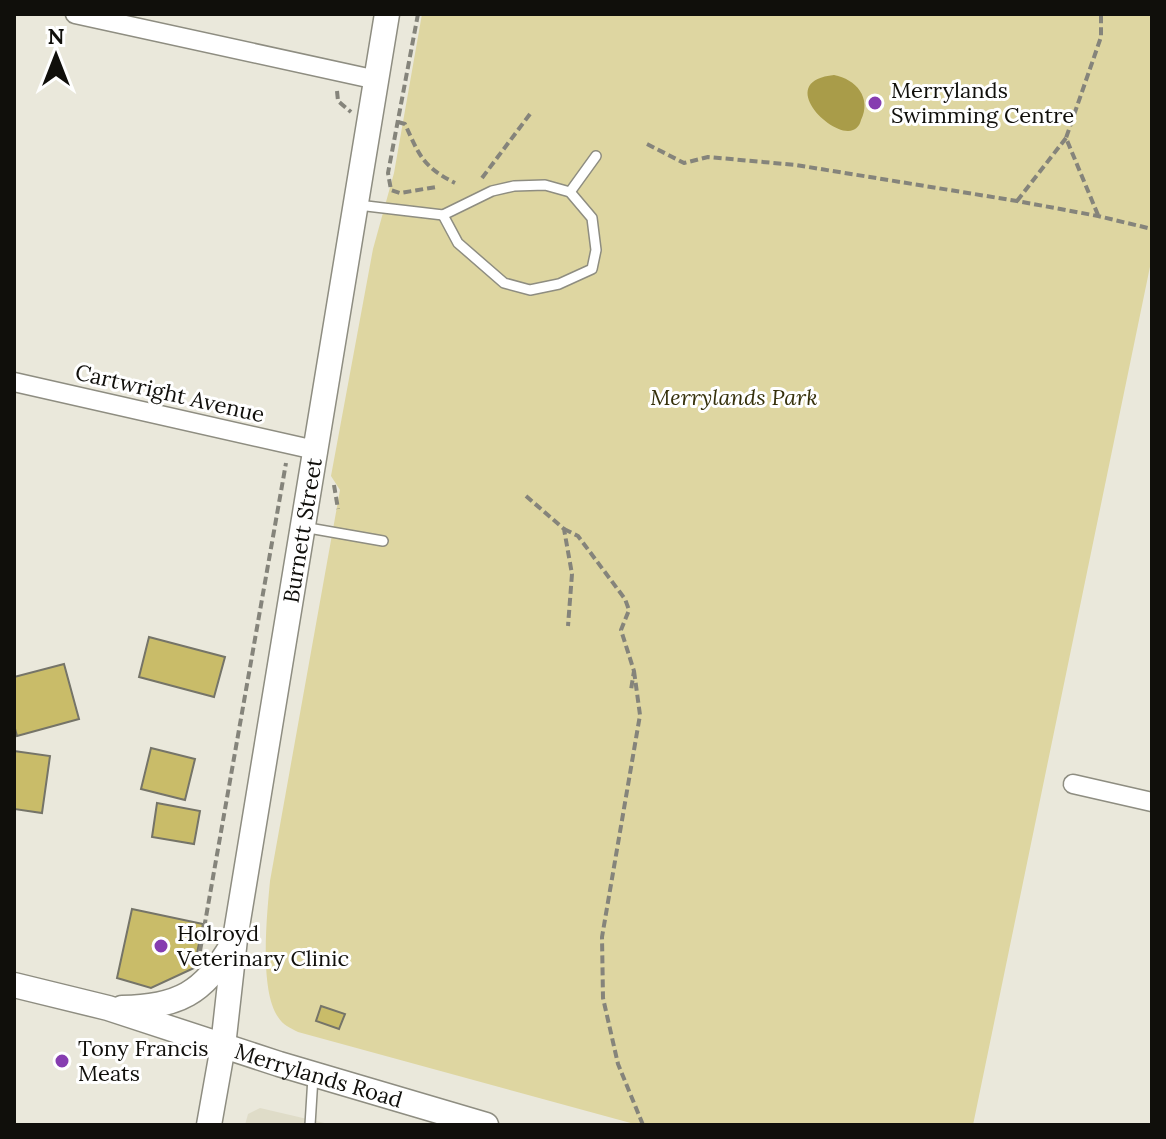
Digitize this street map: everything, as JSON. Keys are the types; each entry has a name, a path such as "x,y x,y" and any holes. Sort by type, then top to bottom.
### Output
{"main road":[{"name":"Burnett Street","path":"209,1125 223,1046 235,939 387,14"},
{"path":"108,1008 139,1008 186,995 217,971 235,939"},
{"name":"Merrylands Road","path":"14,985 108,1008 425,1111 486,1125"}],"street":[{"path":"75,14 377,80"},
{"name":"Cartwright Avenue","path":"14,382 315,450"},
{"path":"1073,784 1152,802"}],"lane":[{"path":"570,192 596,156"},
{"path":"358,205 443,215 492,191 514,186 545,185 570,192 592,218 596,250 592,269 543,288 530,290 504,283 458,243 443,215"},
{"path":"302,527 383,541"},
{"path":"310,1125 314,1074"}],"path":[{"path":"418,14 388,173 391,190 400,193 436,187"},
{"path":"1017,201 1066,138 1101,37 1101,14"},
{"path":"334,73 338,101 354,114"},
{"path":"480,180 530,114"},
{"path":"396,122 405,124 420,158 434,173 455,183"},
{"path":"1066,138 1098,216"},
{"path":"647,144 684,163 708,157 796,165 1017,201 1152,229"},
{"path":"199,955 286,463"},
{"path":"526,496 564,529 578,536 625,599 629,610 621,630 634,671 640,715 602,937 603,998 618,1064 643,1125"},
{"path":"564,529 572,574 568,626"},
{"path":"631,690 634,671"}],"shaded area":[{"path":"834,75 855,85 863,97 864,112 853,130 833,126 822,118 808,97 809,87 817,79"},
{"path":"260,1108 333,1125 245,1125 248,1114"}],"green space":[{"name":"Merrylands Park","path":"422,14 1152,14 1152,257 973,1125 638,1125 298,1032 278,1017 268,989 266,970 270,881 340,490 331,476 373,249 394,173"}],"building":[{"path":"149,637 225,657 214,697 139,677"},
{"path":"64,664 79,719 17,736 14,725 14,677"},
{"path":"151,748 195,759 185,800 141,789"},
{"path":"14,751 50,756 42,813 14,809"},
{"path":"157,803 200,811 194,844 152,837"},
{"name":"Holroyd Veterinary Clinic","path":"132,909 203,924 194,968 151,988 117,978"},
{"path":"321,1006 345,1014 339,1029 316,1021"}],"place":[{"name":"Merrylands Swimming Centre","path":"875,103"},
{"name":"Holroyd Veterinary Clinic","path":"161,946"},
{"name":"Tony Francis Meats","path":"62,1061"}]}
